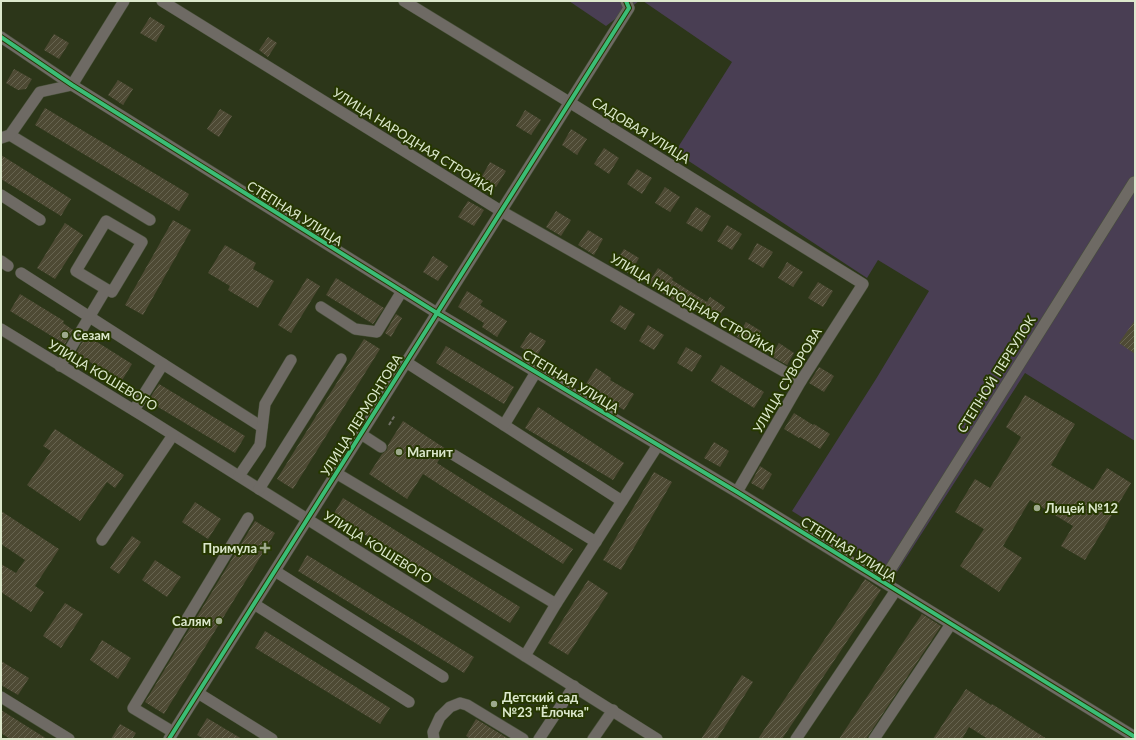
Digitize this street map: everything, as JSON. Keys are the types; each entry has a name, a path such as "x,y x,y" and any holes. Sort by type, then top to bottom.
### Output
{"street":[{"path":"124,1 72,85 40,92 6,137 150,220"},
{"name":"УЛИЦА НАРОДНАЯ СТРОЙКА","path":"162,1 501,211 801,381"},
{"name":"САДОВАЯ УЛИЦА","path":"404,1 863,284"},
{"name":"УЛИЦА ЛЕРМОНТОВА","path":"171,736 629,8 626,1"},
{"name":"СТЕПНАЯ УЛИЦА","path":"1,37 72,85 437,313 737,492 1131,737"},
{"name":"СТЕПНОЙ ПЕРЕУЛОК","path":"882,581 1134,182"},
{"path":"1,195 40,220"},
{"path":"106,221 142,242 112,292 106,289 76,271 106,221"},
{"path":"21,273 262,427"},
{"name":"УЛИЦА СУВОРОВА","path":"737,492 801,381 863,284"},
{"path":"60,366 106,289"},
{"path":"321,307 355,329 376,332 402,291"},
{"name":"УЛИЦА КОШЕВОГО","path":"1,329 134,410 657,739"},
{"path":"259,489 341,359"},
{"path":"239,476 260,445 265,404 291,360"},
{"path":"406,362 622,501"},
{"path":"134,410 163,364"},
{"path":"504,425 536,372"},
{"path":"361,434 381,447"},
{"path":"102,540 173,435"},
{"path":"525,656 556,604 658,445"},
{"path":"454,456 596,542"},
{"path":"336,473 556,604"},
{"path":"171,736 133,708 248,518"},
{"path":"275,570 443,677"},
{"path":"796,739 896,590"},
{"path":"254,604 409,702"},
{"path":"874,739 951,624"},
{"path":"539,739 574,686"},
{"path":"198,693 272,739"},
{"path":"1,697 57,736 69,739"},
{"path":"434,739 433,732 440,717 450,707 460,703 467,705 523,739"},
{"path":"593,739 613,710"}],"path":[{"path":"389,424 395,415"}],"shaded area":[{"path":"569,1 639,1 606,26"},
{"path":"643,1 1135,1 1135,441 1025,373 895,575 792,511 876,379 929,291 878,260 867,278 675,152 732,62"}],"building":[{"path":"150,17 165,26 156,42 140,33"},
{"path":"54,34 69,43 59,59 44,50"},
{"path":"268,37 277,43 268,57 259,50"},
{"path":"14,69 32,79 26,89 18,90 6,83"},
{"path":"118,80 133,89 123,105 108,95"},
{"path":"45,108 189,194 179,211 35,125"},
{"path":"220,109 232,116 219,137 207,129"},
{"path":"525,110 541,120 531,135 516,126"},
{"path":"571,129 587,139 577,155 562,145"},
{"path":"604,148 619,158 609,174 594,164"},
{"path":"1,155 71,199 61,216 1,179"},
{"path":"490,162 506,171 496,187 481,178"},
{"path":"637,169 652,178 642,194 627,184"},
{"path":"665,187 680,197 670,212 655,203"},
{"path":"468,201 484,210 474,226 458,217"},
{"path":"696,207 711,216 702,232 686,223"},
{"path":"556,211 571,220 561,236 546,227"},
{"path":"173,220 191,230 143,315 125,305"},
{"path":"65,223 83,235 55,279 37,268"},
{"path":"727,225 742,234 732,250 717,241"},
{"path":"588,230 603,239 594,255 578,245"},
{"path":"757,243 773,252 763,268 748,259"},
{"path":"225,245 256,263 253,269 274,281 258,308 228,290 230,286 208,273"},
{"path":"624,249 639,258 630,274 614,264"},
{"path":"433,256 448,266 438,281 423,272"},
{"path":"787,262 803,272 793,287 778,278"},
{"path":"658,268 673,278 672,280 707,302 710,297 725,307 715,322 692,308 690,310 648,284"},
{"path":"307,278 320,286 291,333 278,325"},
{"path":"336,278 384,308 373,324 326,295"},
{"path":"818,282 833,291 823,307 808,298"},
{"path":"467,291 483,301 480,305 507,321 497,337 482,327 484,323 458,307"},
{"path":"20,294 64,321 63,323 73,330 65,344 10,311"},
{"path":"620,305 635,314 625,330 610,321"},
{"path":"396,314 402,318 391,337 385,333"},
{"path":"1135,320 1135,354 1119,343"},
{"path":"746,322 761,331 752,345 737,337"},
{"path":"648,325 664,335 654,350 639,341"},
{"path":"530,332 546,341 536,357 520,347"},
{"path":"86,335 132,364 121,382 76,353"},
{"path":"364,339 380,349 293,489 277,479"},
{"path":"779,343 794,353 787,365 771,356"},
{"path":"446,346 514,387 504,404 436,363"},
{"path":"686,347 702,356 692,372 677,363"},
{"path":"721,365 764,392 754,408 711,381"},
{"path":"819,367 834,376 824,392 809,383"},
{"path":"596,368 611,378 610,380 634,394 624,410 586,384"},
{"path":"159,384 245,436 235,453 148,401"},
{"path":"1025,395 1075,424 1051,465 1093,490 1107,468 1131,483 1085,560 1061,546 1073,526 1030,500 1003,546 1022,558 999,592 960,566 984,529 955,512 975,479 990,488 1021,437 1006,427"},
{"path":"538,407 624,463 613,480 525,428"},
{"path":"794,413 830,434 820,449 784,429"},
{"path":"403,421 446,449 437,463 573,549 563,564 423,474 407,499 369,474 382,454 387,450 388,445"},
{"path":"55,429 124,475 115,488 107,482 80,521 27,485 51,451 43,446"},
{"path":"714,442 729,451 720,467 704,458"},
{"path":"760,466 772,474 763,490 751,483"},
{"path":"654,472 672,482 621,570 603,560"},
{"path":"343,498 520,607 510,623 333,515"},
{"path":"195,502 221,519 208,539 182,522"},
{"path":"1,511 59,549 35,586 44,592 31,612 1,592 1,564 16,573 25,560 1,544"},
{"path":"255,521 275,533 164,714 145,702"},
{"path":"132,536 141,542 119,574 110,568"},
{"path":"307,555 474,657 464,673 298,571"},
{"path":"155,560 181,577 167,597 142,580"},
{"path":"865,579 881,590 782,739 758,739"},
{"path":"588,580 608,593 568,655 548,643"},
{"path":"65,603 83,614 61,648 43,636"},
{"path":"922,614 941,626 866,739 839,739"},
{"path":"265,631 390,708 380,724 255,648"},
{"path":"102,640 131,658 118,679 90,660"},
{"path":"1,661 29,678 18,695 1,685"},
{"path":"742,675 753,682 717,739 701,739"},
{"path":"966,689 1047,739 988,739 969,727 962,739 933,739"},
{"path":"1,710 47,739 10,739 1,733"},
{"path":"207,718 242,739 204,739 197,735"},
{"path":"476,719 509,739 471,739 466,736"},
{"path":"120,724 136,733 132,739 111,739"}],"cycle path":[{"path":"169,739 629,8 626,1"},
{"path":"1,37 72,85 437,313 737,492 1135,737"}],"place":[{"name":"Сезам","path":"65,335"},
{"name":"Магнит","path":"399,452"},
{"name":"Лицей №12","path":"1037,508"},
{"name":"Примула","path":"265,548"},
{"name":"Салям","path":"219,621"},
{"name":"Детский сад №23 \"Ёлочка\"","path":"494,704"}]}
